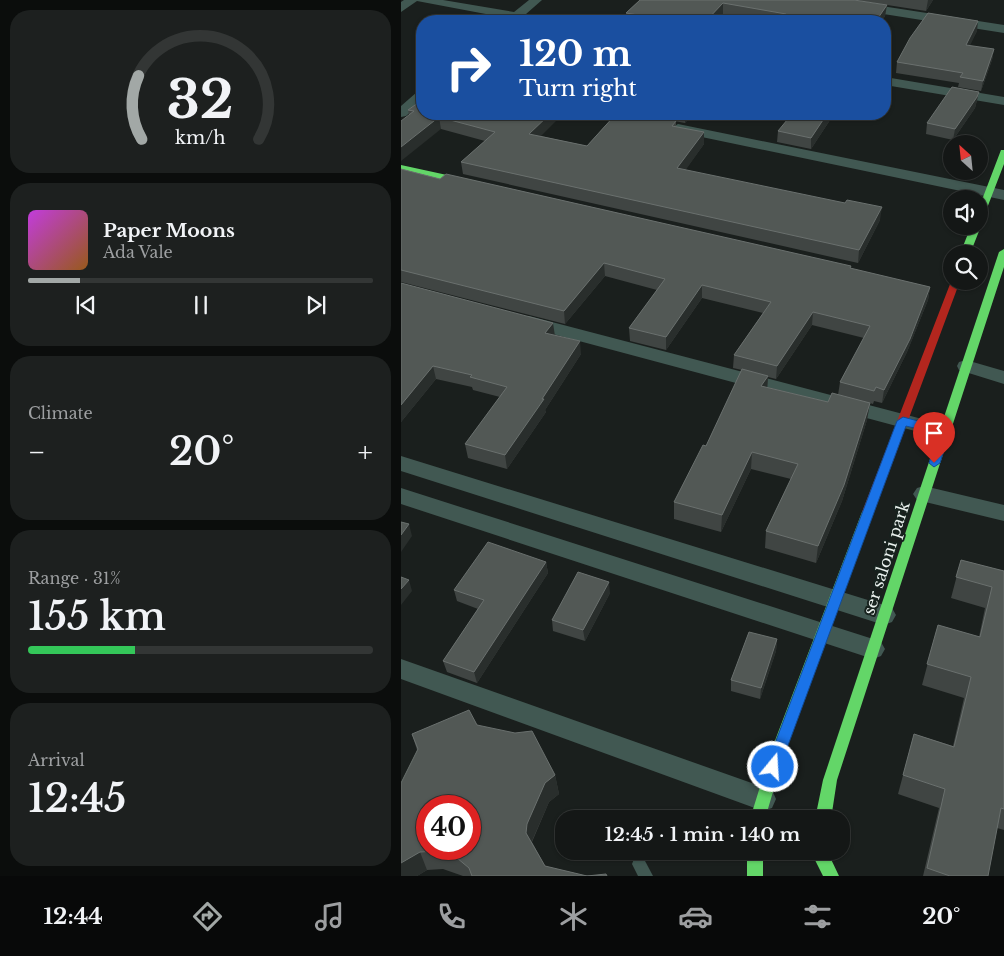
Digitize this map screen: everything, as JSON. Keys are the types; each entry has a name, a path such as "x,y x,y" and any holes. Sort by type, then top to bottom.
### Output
{"street":[{"path":"401,8 412,0"},
{"path":"422,0 494,15"},
{"path":"518,15 536,0"},
{"path":"820,0 1004,30"},
{"path":"891,82 1004,101"},
{"path":"401,113 416,100"},
{"path":"668,126 996,193"},
{"path":"988,204 996,193 1004,152"},
{"path":"401,168 489,188"},
{"name":"ser saloni park","path":"825,810 830,780 1004,252"},
{"path":"401,669 760,809 778,751 903,421 948,290"},
{"path":"507,316 945,432"},
{"path":"966,366 1004,378"},
{"path":"401,463 884,616"},
{"path":"924,494 1004,513"},
{"path":"401,496 873,649"},
{"path":"755,860 755,876"},
{"path":"823,860 831,876"}],"building":[{"path":"640,0 854,0 887,5 880,15 785,15 723,3 712,15 638,15 626,13"},
{"path":"928,13 978,21 966,45 994,49 983,81 960,77 963,73 897,62 910,38"},
{"path":"952,87 979,92 955,129 927,123"},
{"path":"416,104 416,120 435,120 401,147 401,121 414,111 408,110"},
{"path":"450,120 544,120 529,134 587,146 611,120 676,121 672,126 704,132 677,168 845,203 847,200 882,207 859,250 461,162 495,132"},
{"path":"787,120 823,120 811,138 778,131"},
{"path":"401,169 440,179 446,174 851,266 850,268 930,287 910,339 884,390 876,387 874,391 840,382 870,326 813,312 777,366 734,355 771,302 702,285 666,337 629,328 665,279 604,263 564,311 401,270"},
{"path":"401,283 553,323 545,333 580,341 542,399 544,399 505,455 465,444 507,387 470,377 472,375 433,366 401,405"},
{"path":"742,369 768,376 761,386 828,402 832,393 870,403 844,485 818,546 766,531 798,464 752,452 722,515 674,502 703,445 706,446"},
{"path":"401,522 409,524 401,535"},
{"path":"488,542 546,562 474,672 443,661 484,600 454,590"},
{"path":"961,560 1004,571 1004,809 1001,808 988,876 950,876 927,868 945,789 903,775 914,734 954,747 971,677 927,664 938,625 980,637 992,587 956,577"},
{"path":"578,572 609,582 583,630 552,620"},
{"path":"401,577 409,580 401,589"},
{"path":"749,632 777,639 761,688 731,680"},
{"path":"469,710 477,725 515,733 532,731 555,775 545,783 527,824 526,833 545,866 587,876 472,876 469,868 459,860 481,860 481,795 416,795 416,854 401,863 401,783 418,749 412,734"},
{"path":"606,874 607,876 587,876"}],"traffic: fast":[{"path":"988,195 1004,152"},
{"path":"401,168 479,185"},
{"path":"969,245 972,235"},
{"path":"825,810 830,780 1004,252"},
{"path":"760,810 778,751 868,512"},
{"path":"755,860 755,876"},
{"path":"823,860 831,876"}],"traffic: jam":[{"path":"868,512 952,290"}],"route":[{"path":"773,767 903,421 945,432 934,463"}]}
